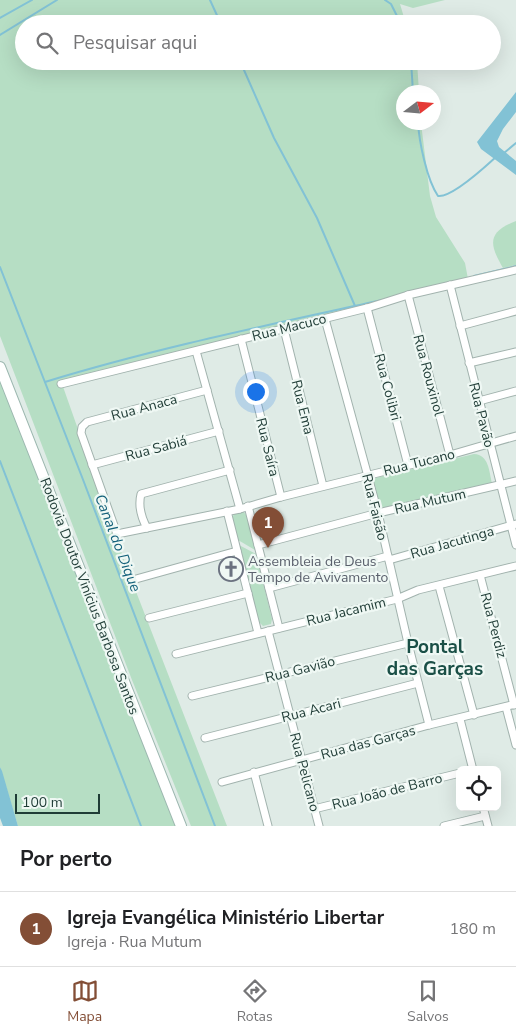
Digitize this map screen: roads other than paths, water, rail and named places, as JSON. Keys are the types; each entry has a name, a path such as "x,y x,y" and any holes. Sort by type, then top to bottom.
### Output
{"main road":[{"name":"Rodovia Doutor Vinícius Barbosa Santos","path":"0,367 180,826"}],"street":[{"name":"Rua Macuco","path":"61,384 325,319 408,295 516,270"},
{"name":"Rua Pavão","path":"450,285 500,485 514,525 516,545"},
{"name":"Rua Rouxinol","path":"408,295 450,455"},
{"name":"Rua Colibri","path":"367,308 408,465"},
{"path":"460,326 516,310"},
{"name":"Rua Faisão","path":"325,319 378,513 408,643 430,725"},
{"name":"Rua Ema","path":"284,329 323,486"},
{"name":"Rua Saíra","path":"241,339 281,497"},
{"path":"196,351 240,509"},
{"path":"469,363 516,352"},
{"name":"Rua Anaca","path":"92,465 81,433 82,426 87,422 207,390"},
{"path":"479,401 516,391"},
{"name":"Rua Sabiá","path":"92,465 219,431"},
{"name":"Rua Tucano","path":"92,465 117,534 240,509 516,436"},
{"path":"147,528 141,516 140,500 142,494 230,470"},
{"name":"Rua Mutum","path":"258,545 378,513 516,481"},
{"path":"248,506 279,628"},
{"path":"227,512 258,633"},
{"name":"Rua Jacutinga","path":"269,588 514,525"},
{"path":"136,579 237,551"},
{"name":"Rua Jacamim","path":"176,654 398,599 408,593 516,566"},
{"name":"Rua Perdiz","path":"480,575 515,704"},
{"path":"439,586 474,715"},
{"path":"149,618 248,593"},
{"name":"Rua Pelicano","path":"268,631 319,826"},
{"name":"Rua Gavião","path":"192,696 408,643"},
{"name":"Rua Acari","path":"205,738 418,683"},
{"name":"Rua das Garças","path":"222,782 301,759 515,704"},
{"path":"506,707 516,745"},
{"path":"460,719 472,766"},
{"path":"254,772 268,826"},
{"name":"Rua João de Barro","path":"314,809 456,774"},
{"path":"484,811 488,826"},
{"path":"444,826 485,816"}],"water":[{"path":"516,92 516,112 503,129 497,141 499,147 516,161 516,175 481,149 477,142"},
{"path":"0,767 18,826 3,826 0,818"}],"waterway":[{"path":"0,18 32,0"},
{"path":"33,15 57,0"},
{"path":"210,0 217,15"},
{"path":"385,0 391,4 396,15"},
{"path":"0,35 15,26"},
{"path":"244,70 274,138 317,218 355,306"},
{"path":"412,70 413,85"},
{"path":"419,130 424,160 430,180 438,196 460,187 496,157"},
{"path":"504,153 516,143"},
{"path":"474,276 516,266"},
{"name":"Canal do Dique","path":"0,267 215,826"},
{"path":"45,382 171,348 382,300"},
{"path":"0,461 141,826"}],"place":[{"name":"Igreja Evangélica Ministério Libertar","path":"268,548"},
{"name":"Assembleia de Deus Tempo de Avivamento","path":"231,569"}],"district":[{"name":"Pontal das Garças","path":"435,657"}]}
